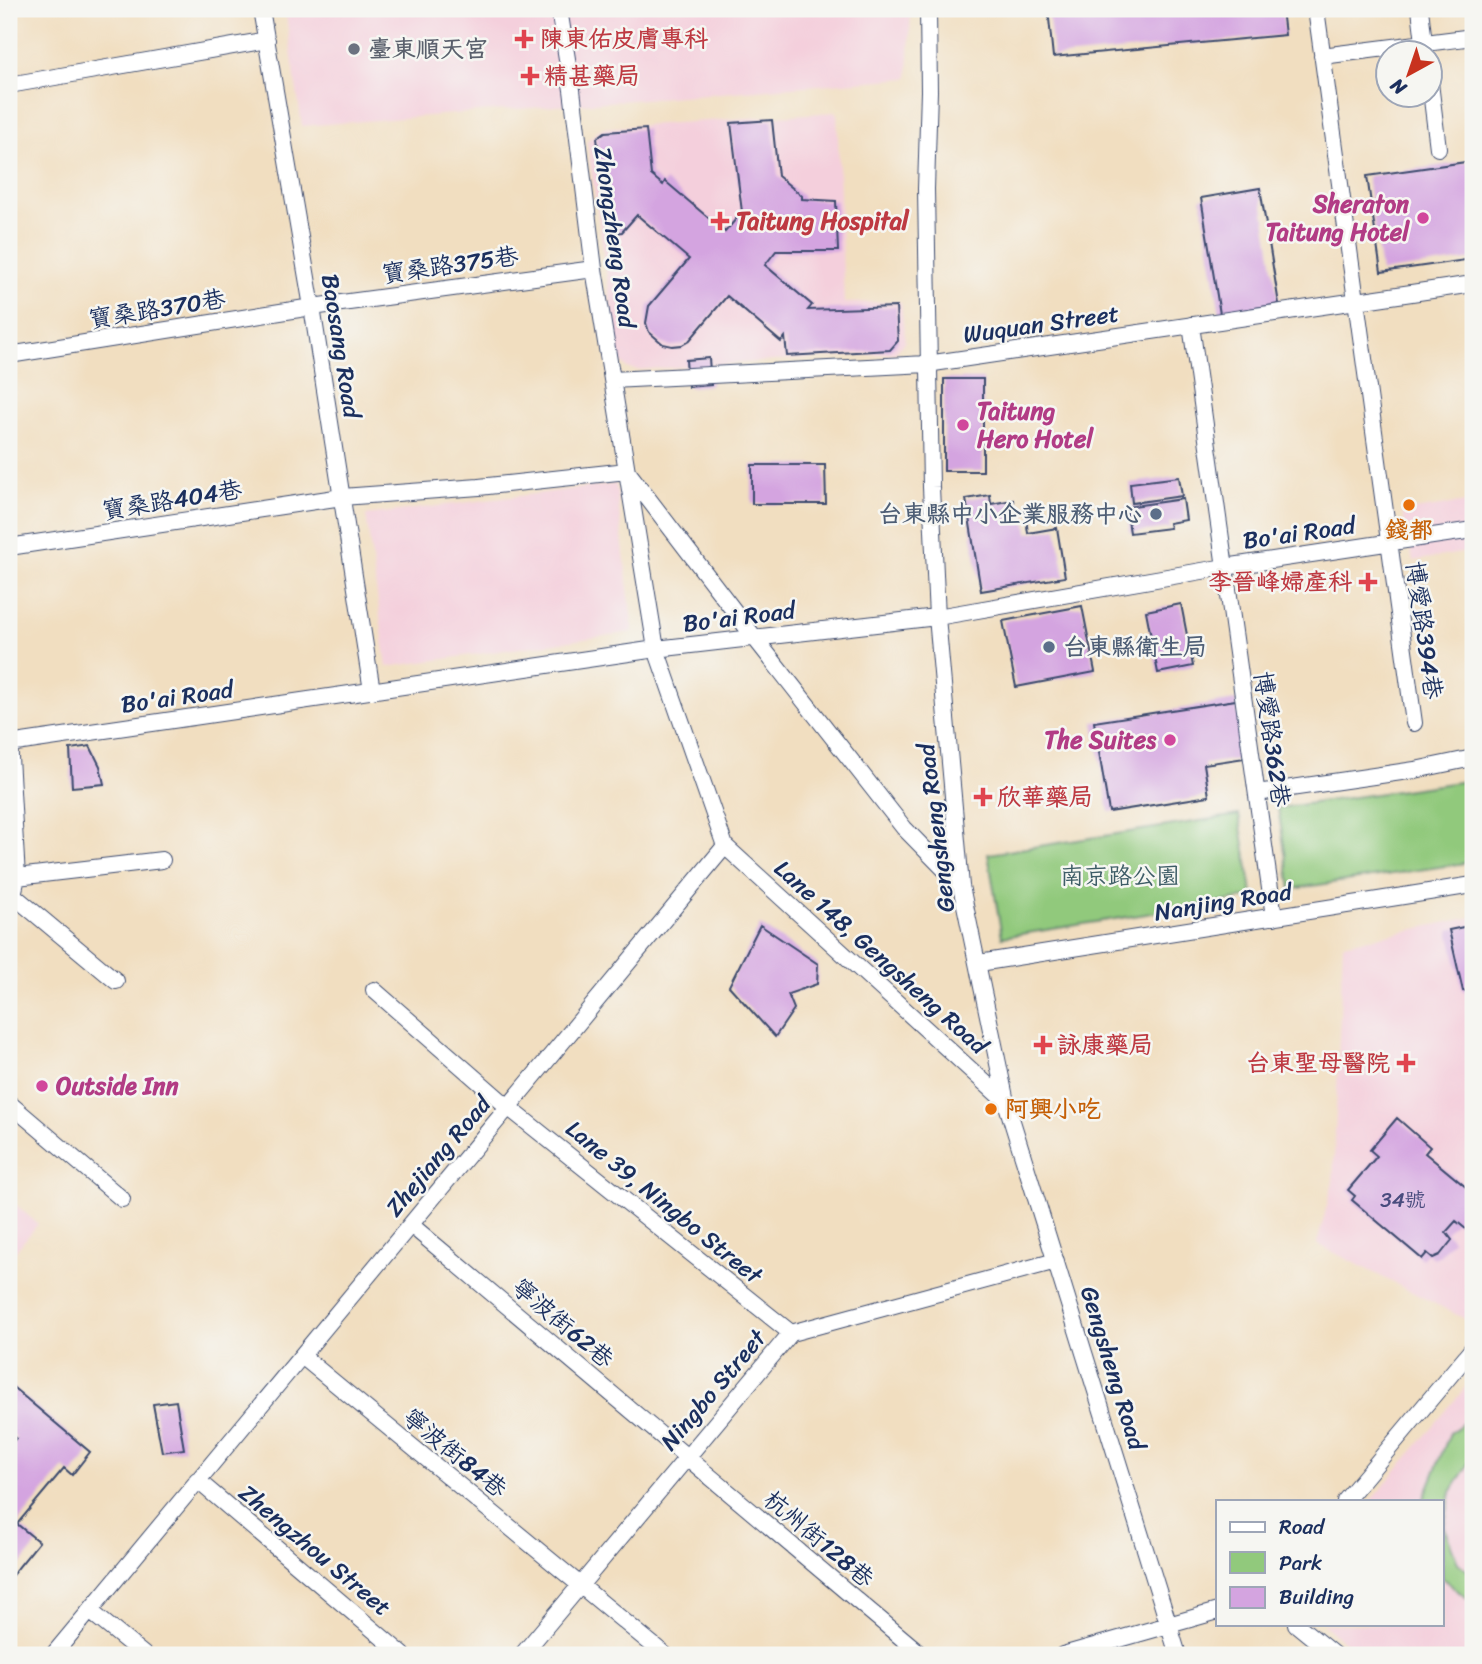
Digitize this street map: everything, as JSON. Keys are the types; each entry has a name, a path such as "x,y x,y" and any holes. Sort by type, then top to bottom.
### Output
{"street":[{"name":"Baosang Road","path":"261,9 312,307 372,691"},
{"name":"Zhongzheng Road","path":"559,9 594,269 656,649"},
{"name":"Gengsheng Road","path":"928,9 927,364 937,617 961,886 1006,1102 1178,1655"},
{"name":"博愛路394巷","path":"1316,9 1413,723"},
{"path":"1420,9 1424,38"},
{"path":"1444,44 1473,37"},
{"path":"9,85 267,40"},
{"path":"1322,56 1374,52"},
{"path":"1433,108 1438,148"},
{"name":"寶桑路375巷","path":"312,307 594,269"},
{"name":"Wuquan Street","path":"612,380 927,364 1473,284"},
{"name":"寶桑路370巷","path":"9,355 312,307"},
{"name":"博愛路362巷","path":"1191,325 1274,917"},
{"name":"Zhongzheng Road","path":"627,471 904,828 961,886"},
{"name":"寶桑路404巷","path":"9,547 342,497 479,487 627,471"},
{"name":"Bo'ai Road","path":"9,743 656,649 937,617 1225,567 1473,530"},
{"path":"656,649 725,846"},
{"path":"9,743 17,877 11,895 116,981"},
{"path":"1257,793 1415,770 1473,758"},
{"name":"Lane 148, Gengsheng Road","path":"725,846 1006,1102"},
{"name":"Zhejiang Road","path":"53,1655 725,846"},
{"path":"17,877 162,860"},
{"name":"Nanjing Road","path":"979,963 1473,885"},
{"name":"Lane 39, Ningbo Street","path":"374,990 508,1107 790,1333"},
{"path":"9,1102 122,1199"},
{"name":"寧波街62巷","path":"411,1225 686,1457"},
{"name":"Ningbo Street","path":"522,1655 790,1333 1056,1261"},
{"path":"1346,1500 1473,1348"},
{"name":"寧波街84巷","path":"302,1356 665,1655"},
{"name":"杭州街128巷","path":"686,1457 922,1655"},
{"name":"Zhengzhou Street","path":"197,1480 403,1655"},
{"path":"90,1611 144,1655"},
{"path":"1063,1655 1216,1612"},
{"path":"1298,1626 1334,1655"}],"shaded area":[{"path":"285,9 911,9 908,78 302,126"},
{"name":"Taitung Hospital","path":"837,112 844,303 901,302 905,342 895,353 636,370 627,368 618,353 587,141 602,128"},
{"path":"616,484 633,632 387,667 366,515"},
{"path":"1473,501 1473,551 1413,561 1402,512"},
{"name":"台東聖母醫院","path":"1473,917 1473,1323 1317,1244 1333,1182 1343,944"},
{"path":"9,1199 38,1224 9,1259"},
{"path":"1473,1378 1473,1655 1360,1655 1324,1626 1444,1626 1444,1500 1372,1500"}],"green space":[{"path":"1473,780 1473,862 1291,889 1278,808"},
{"name":"南京路公園","path":"1239,815 1253,897 1002,937 988,854"},
{"path":"1473,1416 1473,1456 1451,1492 1444,1527 1444,1500 1423,1500 1450,1433"},
{"path":"1444,1527 1458,1563 1473,1575 1473,1603 1444,1580"}],"building":[{"path":"1048,9 1282,9 1285,35 1053,57"},
{"path":"772,120 778,176 802,196 802,199 836,201 838,251 776,251 765,265 812,305 808,310 896,307 898,341 890,350 787,356 785,337 781,342 727,296 689,341 682,345 663,344 649,332 646,323 649,306 689,259 637,215 622,232 609,234 597,138 605,132 646,129 651,175 663,185 665,181 725,232 742,212 731,123"},
{"name":"Sheraton Taitung Hotel","path":"1473,161 1473,259 1381,272 1367,176"},
{"path":"1260,188 1279,304 1220,314 1201,198"},
{"path":"709,358 711,385 688,387 686,360"},
{"name":"Taitung Hero Hotel","path":"944,379 983,379 983,471 944,471"},
{"path":"752,465 825,465 826,504 752,504"},
{"path":"1179,477 1182,496 1132,503 1130,483"},
{"path":"990,495 991,504 1013,500 1015,512 1025,511 1028,533 1057,528 1065,577 981,591 966,499"},
{"name":"台東縣中小企業服務中心","path":"1183,499 1186,520 1169,523 1170,528 1130,533 1126,507"},
{"path":"1181,604 1193,666 1158,673 1146,611"},
{"name":"台東縣衛生局","path":"1082,606 1095,672 1016,687 1003,621"},
{"name":"The Suites","path":"1236,700 1245,758 1204,764 1209,796 1109,812 1094,722"},
{"path":"90,746 100,766 104,784 72,787 70,749"},
{"path":"760,925 818,964 817,984 788,994 794,1009 775,1037 729,986"},
{"path":"1473,925 1473,989 1463,991 1449,930"},
{"path":"1397,1118 1430,1147 1425,1153 1473,1193 1473,1235 1456,1221 1446,1232 1452,1240 1440,1255 1433,1258 1427,1253 1422,1259 1352,1200 1355,1196 1348,1190 1377,1156 1370,1150"},
{"path":"9,1384 90,1452 72,1475 64,1468 17,1524 39,1542 9,1579 9,1447 16,1438 9,1432"},
{"path":"176,1401 184,1449 162,1452 153,1404"}],"place":[{"name":"陳東佑皮膚專科","path":"524,39"},
{"name":"臺東順天宮","path":"354,49"},
{"name":"精甚藥局","path":"530,76"},
{"name":"Sheraton Taitung Hotel","path":"1423,218"},
{"name":"Taitung Hospital","path":"720,221"},
{"name":"Taitung Hero Hotel","path":"963,425"},
{"name":"錢都","path":"1409,505"},
{"name":"台東縣中小企業服務中心","path":"1156,514"},
{"name":"李晉峰婦產科","path":"1368,582"},
{"name":"台東縣衛生局","path":"1049,647"},
{"name":"The Suites","path":"1170,740"},
{"name":"欣華藥局","path":"983,797"},
{"name":"詠康藥局","path":"1043,1045"},
{"name":"台東聖母醫院","path":"1406,1063"},
{"name":"Outside Inn","path":"42,1086"},
{"name":"阿興小吃","path":"991,1109"}]}
